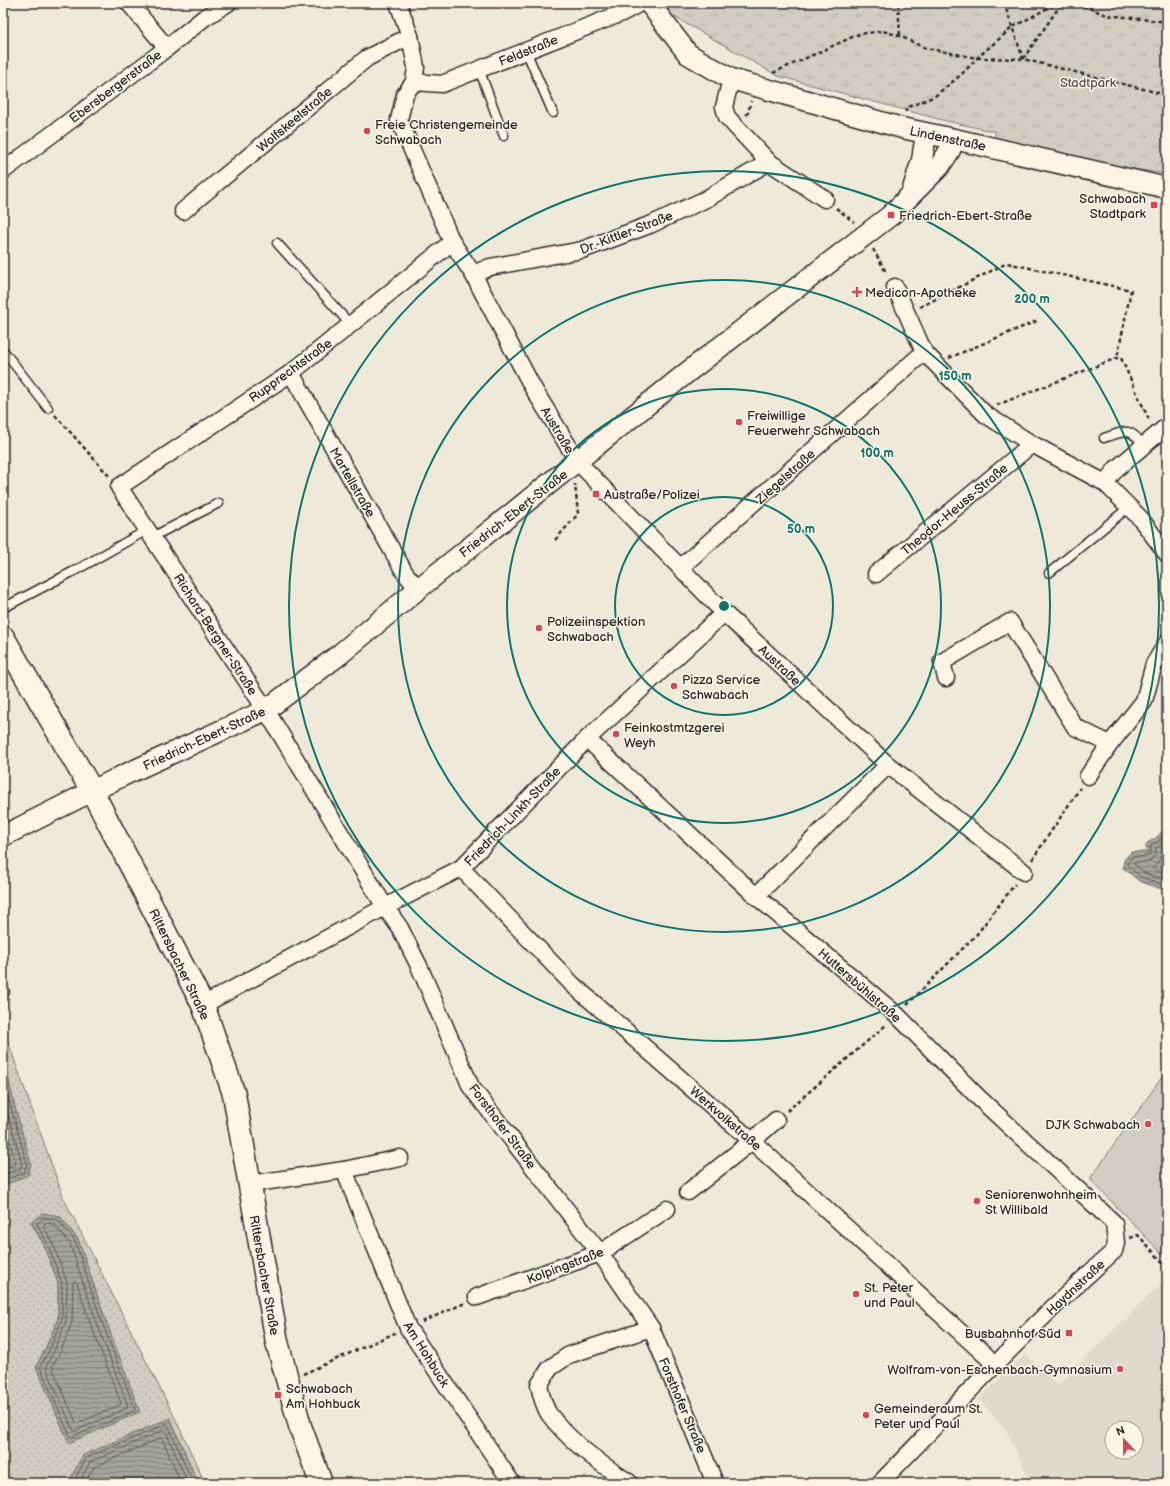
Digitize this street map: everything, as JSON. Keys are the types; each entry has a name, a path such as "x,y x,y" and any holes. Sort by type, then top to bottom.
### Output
{"main road":[{"name":"Rittersbacher Straße","path":"3,637 92,791 202,1005 234,1094 277,1342 300,1426 321,1483"}],"street":[{"path":"129,3 167,48"},
{"name":"Ebersbergerstraße","path":"3,171 167,48 204,18 228,3"},
{"name":"Austraße","path":"398,3 410,36 416,67 414,82 405,94 399,120 452,242 473,274 532,388 578,462 724,613 888,765 1024,872"},
{"name":"Feldstraße","path":"414,82 442,84 622,12 640,3"},
{"name":"Lindenstraße","path":"649,3 688,54 730,79 926,134 954,139 1167,188"},
{"name":"Wolfskeelstraße","path":"183,211 367,58 410,36"},
{"path":"730,79 724,107 727,117 770,162 825,199"},
{"name":"Friedrich-Ebert-Straße","path":"910,196 922,160 926,134"},
{"name":"Friedrich-Ebert-Straße","path":"3,836 92,791 266,710 339,654 689,371 892,215 939,167 950,150 954,139"},
{"name":"Dr.-Kittler-Straße","path":"473,274 490,267 582,250 652,224 706,199 770,162"},
{"name":"Rupprechtstraße","path":"119,487 291,373 452,242"},
{"path":"895,287 924,352 986,416 1032,444 1105,483 1140,518 1167,554"},
{"name":"Ziegelstraße","path":"681,567 924,352"},
{"name":"Martellstraße","path":"291,373 405,573 418,589"},
{"path":"1105,483 1116,469 1162,430"},
{"name":"Theodor-Heuss-Straße","path":"876,574 1032,444"},
{"name":"Richard-Bergner-Straße","path":"119,487 266,710 385,907"},
{"name":"Friedrich-Linkh-Straße","path":"202,1005 461,868 587,739 724,613"},
{"path":"946,678 942,662 1010,622 1075,727 1110,744"},
{"path":"1088,776 1110,744 1144,701 1154,664 1167,643"},
{"name":"Huttersbühlstraße","path":"587,739 756,896 897,1015 979,1098 1114,1223 1116,1243"},
{"path":"756,896 888,765"},
{"name":"Werkvolkstraße","path":"461,868 574,985 752,1141 995,1364"},
{"name":"Forsthofer Straße","path":"385,907 400,928 419,966 471,1087 600,1254 651,1328 715,1483"},
{"path":"688,1192 776,1120"},
{"path":"249,1184 344,1170 400,1158"},
{"name":"Am Hohbuck","path":"344,1170 408,1328 512,1483"},
{"name":"Kolpingstraße","path":"477,1297 600,1254 667,1209"},
{"name":"Haydnstraße","path":"888,1481 995,1364 1069,1291 1114,1251 1116,1243"},
{"path":"630,1483 602,1466 549,1414 542,1398 539,1385 550,1368 569,1355 651,1328"}],"lane":[{"path":"526,51 553,113"},
{"path":"479,69 504,136"},
{"path":"277,243 350,324"},
{"path":"3,350 48,408"},
{"path":"1104,438 1130,432 1135,435 1144,446"},
{"path":"3,608 150,533 219,503"},
{"path":"1049,573 1129,507"}],"path":[{"path":"898,3 900,36"},
{"path":"1004,3 1023,59"},
{"path":"902,128 906,108 935,96 962,74 977,58 1013,27 1057,3"},
{"path":"1023,59 1062,3"},
{"path":"1076,3 1107,15 1167,22"},
{"path":"736,126 748,113 754,85 760,72 771,74 859,34 883,31 900,36 925,48 977,58 1023,59 1167,95"},
{"path":"907,314 1007,263 1131,290 1117,358"},
{"path":"937,364 950,357 1039,320"},
{"path":"986,416 997,405 1117,358 1121,358 1152,427 1162,430"},
{"path":"48,408 119,487"},
{"path":"555,540 578,514 575,490 578,462"},
{"path":"776,1120 897,1015 977,934 1024,872 1088,776"},
{"path":"1116,1243 1138,1235 1167,1267"},
{"path":"288,1381 477,1297"}],"shaded area":[{"name":"Wolfram-von-Eschenbach-Gymnasium","path":"1162,1283 1167,1288 1167,1483 1031,1483 1008,1433 979,1399 1025,1354 1058,1385"}],"green space":[{"name":"Stadtpark","path":"663,3 1167,3 1167,174 993,148 996,132 942,120 778,76 671,15"},
{"path":"3,1028 64,1199 175,1418 205,1483 198,1483 170,1418 71,1477 74,1483 3,1483 3,1184 5,1185 14,1103 3,1056","holes":["31,1223 78,1239 104,1315 36,1367 58,1318 58,1283 44,1245"]},
{"name":"DJK Schwabach","path":"1167,1070 1167,1259 1090,1179"}],"water":[{"path":"1167,826 1167,891 1139,881 1123,868 1124,860 1131,852 1147,852 1147,843 1156,838"},
{"path":"3,1056 31,1164 28,1175 5,1185 3,1184"},
{"path":"43,1213 60,1216 78,1239 140,1412 69,1443 36,1367 58,1318 58,1283 44,1245 31,1222"},
{"path":"170,1418 198,1483 74,1483 71,1477 83,1455"}],"place":[{"name":"Freie Christengemeinde Schwabach","path":"367,131"},
{"name":"Schwabach Stadtpark","path":"1154,205"},
{"name":"Friedrich-Ebert-Straße","path":"891,215"},
{"name":"Medicon-Apotheke","path":"857,292"},
{"name":"Freiwillige Feuerwehr Schwabach","path":"739,422"},
{"name":"Austraße/Polizei","path":"596,494"},
{"name":"Polizeiinspektion Schwabach","path":"539,628"},
{"name":"Pizza Service Schwabach","path":"674,686"},
{"name":"Feinkostmtzgerei Weyh","path":"616,734"},
{"name":"DJK Schwabach","path":"1148,1124"},
{"name":"Seniorenwohnheim St Willibald","path":"977,1201"},
{"name":"St. Peter und Paul","path":"856,1294"},
{"name":"Busbahnhof Süd","path":"1069,1333"},
{"name":"Wolfram-von-Eschenbach-Gymnasium","path":"1120,1369"},
{"name":"Schwabach Am Hohbuck","path":"278,1395"},
{"name":"Gemeinderaum St. Peter und Paul","path":"866,1415"}]}
